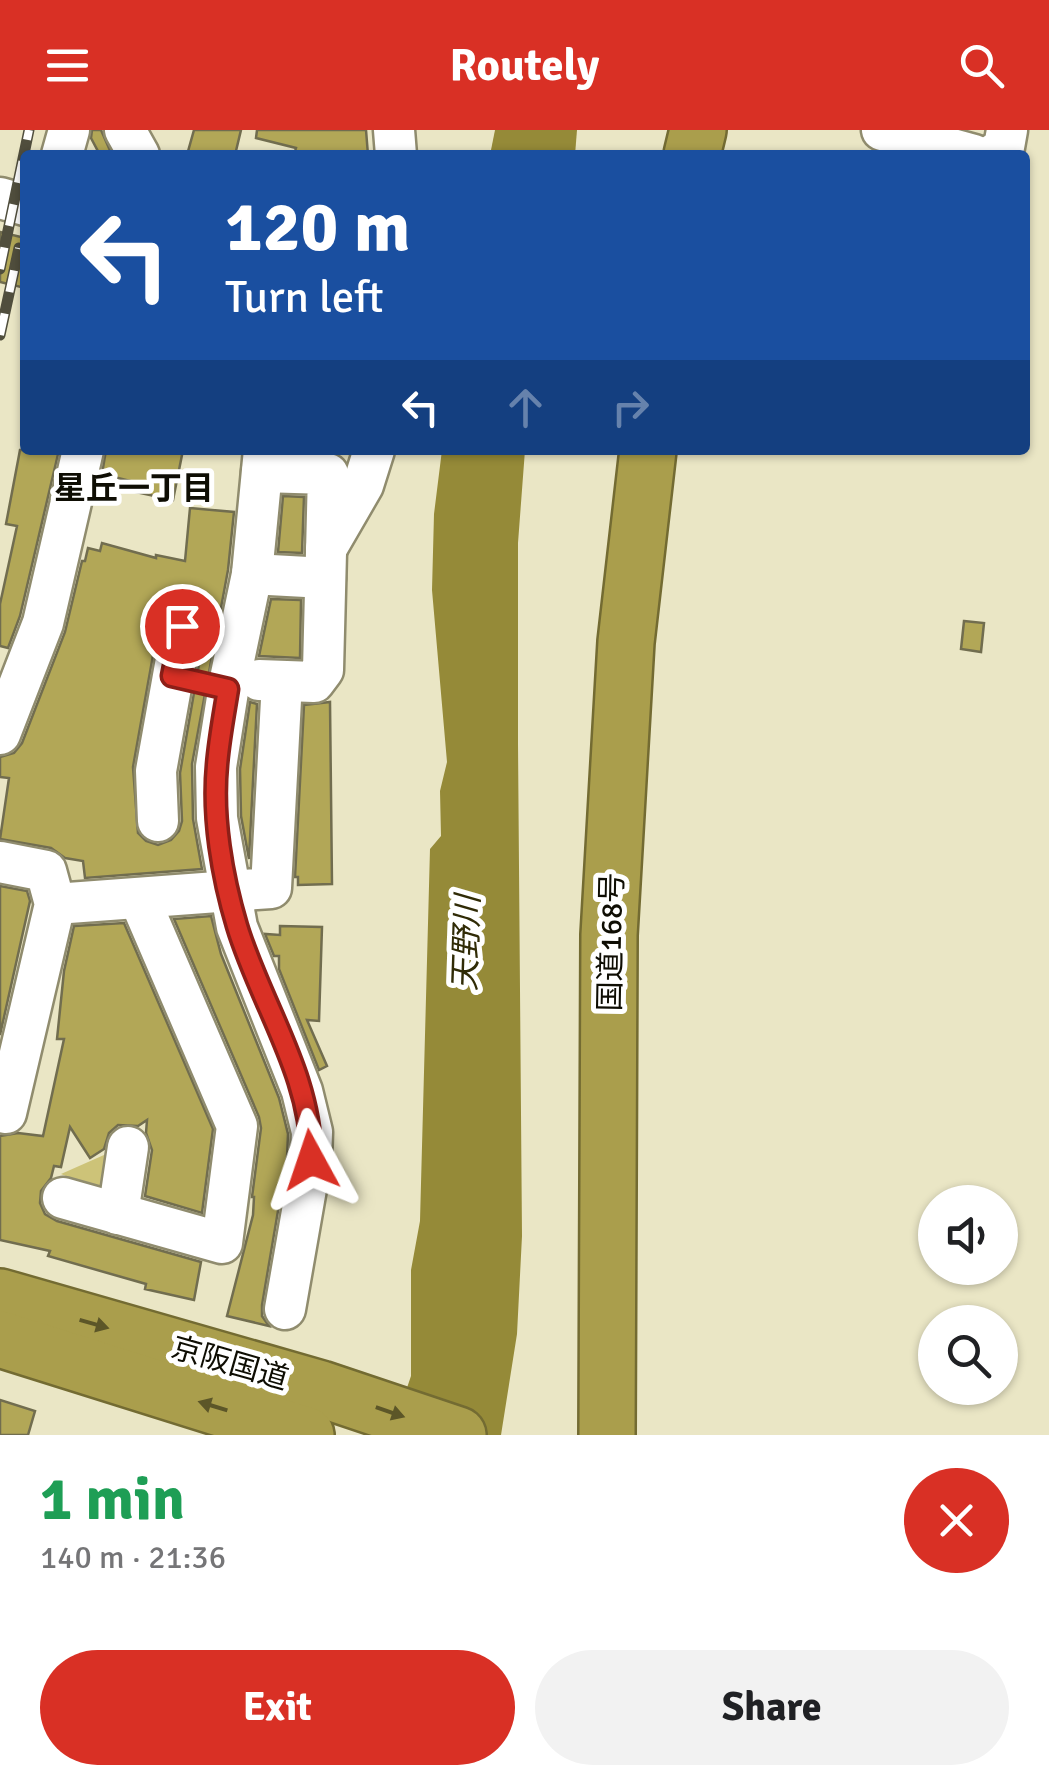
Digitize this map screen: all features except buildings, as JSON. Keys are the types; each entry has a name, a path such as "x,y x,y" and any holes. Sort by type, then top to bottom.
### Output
{"highway":[{"name":"国道168号","path":"607,1435 609,934 626,642 647,455"},
{"name":"京阪国道","path":"0,1297 314,1412"},
{"name":"京阪国道","path":"0,1339 314,1412 458,1435"}],"street":[{"path":"882,130 956,150"},
{"path":"0,734 43,623 82,455"},
{"path":"325,564 364,485 373,455"},
{"path":"172,676 229,684 314,682 322,670 328,474 264,461 252,574 229,684 216,767 217,818 237,926 302,1092 312,1132 311,1160 285,1309"},
{"path":"252,574 325,564"},
{"path":"158,821 156,771 182,626"},
{"path":"56,904 271,888 282,681"},
{"path":"0,862 46,871 56,904 6,1113 0,1112"},
{"path":"63,1198 222,1244 237,1126 139,898"},
{"path":"118,1214 128,1147"}],"shaded area":[{"path":"113,1151 102,1191 61,1174"}],"water":[{"path":"495,130 577,130 575,150 491,150"},
{"name":"天野川","path":"441,455 525,455 518,543 522,1236 517,1334 501,1435 391,1435 411,1376 411,1270 420,1221 430,849 441,836 440,791 447,762 432,590 434,514"}],"railway":[{"path":"25,150 29,130"},
{"path":"0,269 20,173"},
{"path":"0,335 19,248"}],"district":[{"name":"星丘一丁目","path":"134,488"}],"route":[{"path":"182,626 172,676 228,689 216,767 217,818 226,877 237,926 302,1092 312,1132 311,1160"}]}
